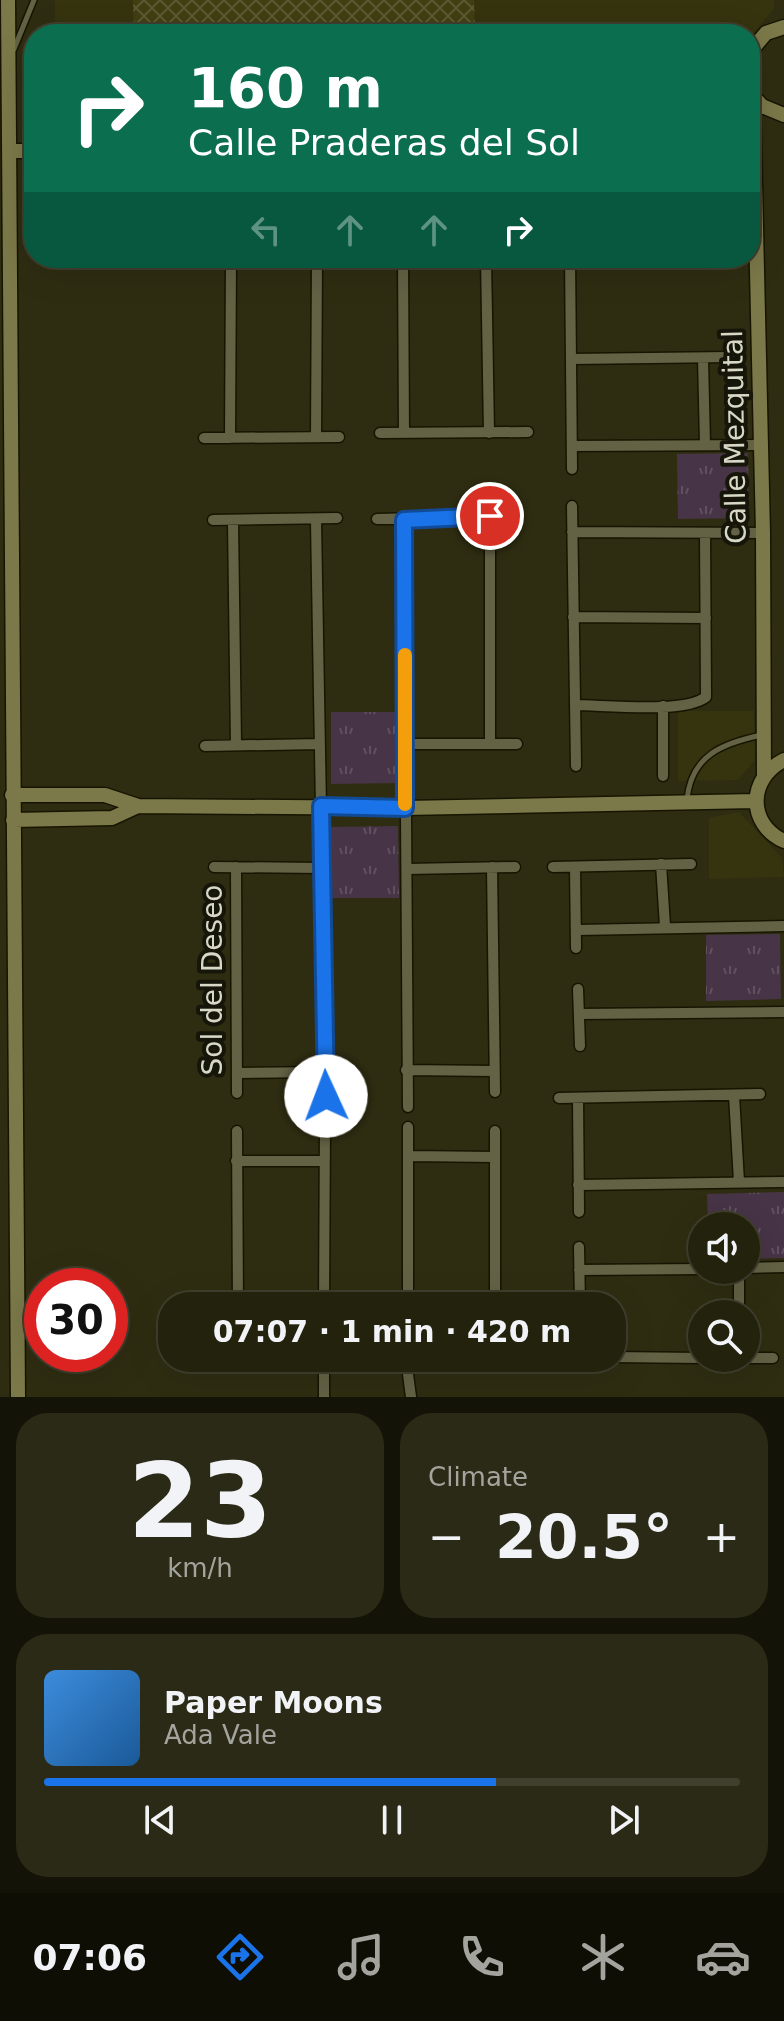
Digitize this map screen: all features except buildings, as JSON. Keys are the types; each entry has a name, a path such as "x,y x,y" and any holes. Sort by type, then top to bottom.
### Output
{"street":[{"path":"8,0 18,1397"},
{"path":"760,40 766,33 784,27"},
{"path":"760,104 784,115"},
{"path":"11,151 24,151"},
{"path":"230,438 231,268"},
{"path":"316,437 317,268"},
{"path":"403,268 404,433"},
{"path":"486,268 489,433"},
{"path":"570,268 572,469"},
{"name":"Calle Mezquital","path":"756,268 763,533 764,776"},
{"path":"571,359 729,357"},
{"path":"703,358 705,444"},
{"path":"380,433 528,432"},
{"path":"204,438 339,437"},
{"path":"572,446 760,445"},
{"path":"572,506 576,766"},
{"path":"490,516 490,744"},
{"path":"377,519 513,516"},
{"path":"213,520 316,521 337,518"},
{"path":"404,520 408,1107"},
{"path":"316,521 326,1096"},
{"path":"233,522 236,745"},
{"path":"572,532 763,533"},
{"path":"575,705 663,706 694,703 706,697 705,533"},
{"path":"573,617 706,618"},
{"path":"663,706 663,776"},
{"path":"205,746 320,744"},
{"path":"405,744 517,744"},
{"path":"784,760 764,776 755,801 764,827 784,841"},
{"path":"12,795 105,795 138,806 405,808 755,801"},
{"path":"13,820 112,818 138,806"},
{"path":"661,864 665,926"},
{"path":"553,867 691,864"},
{"path":"214,867 322,868"},
{"name":"Sol del Deseo","path":"236,867 237,1093"},
{"path":"492,867 495,1092"},
{"path":"407,869 515,867"},
{"path":"575,867 576,948"},
{"path":"577,930 784,926"},
{"path":"578,989 580,1046"},
{"path":"579,1014 784,1012"},
{"path":"406,1070 494,1071"},
{"path":"238,1073 325,1072"},
{"path":"559,1098 760,1094"},
{"path":"734,1095 739,1182"},
{"path":"578,1098 579,1212"},
{"path":"324,1292 325,1123"},
{"path":"408,1127 408,1292"},
{"path":"237,1131 238,1292"},
{"path":"495,1131 495,1292"},
{"path":"409,1156 495,1157"},
{"path":"236,1161 323,1161"},
{"path":"578,1185 784,1182"},
{"path":"579,1247 580,1292"},
{"path":"760,1268 784,1267"},
{"path":"579,1270 688,1269"},
{"path":"626,1357 688,1358"},
{"path":"760,1358 773,1358"},
{"path":"324,1372 324,1397"},
{"path":"408,1372 411,1397"}],"lane":[{"path":"24,24 34,0"},
{"path":"9,61 24,24"},
{"path":"687,801 689,780 706,758 721,746 763,734"}],"shaded area":[{"path":"55,0 774,0 774,9 760,25 55,24"},
{"path":"678,711 754,711 755,760 738,780 678,781"},
{"path":"739,812 782,858 784,877 709,879 709,818"}],"green space":[{"path":"748,453 749,518 678,519 677,454"},
{"path":"331,712 399,712 399,783 331,784"},
{"path":"398,826 399,898 330,898 330,827"},
{"path":"780,934 781,999 706,1001 706,935"},
{"path":"784,1192 784,1258 760,1259 760,1212 708,1212 707,1194"}],"slow traffic":[{"path":"405,655 405,804"}],"route":[{"path":"326,1096 321,806 405,808 404,520 490,516"}]}
